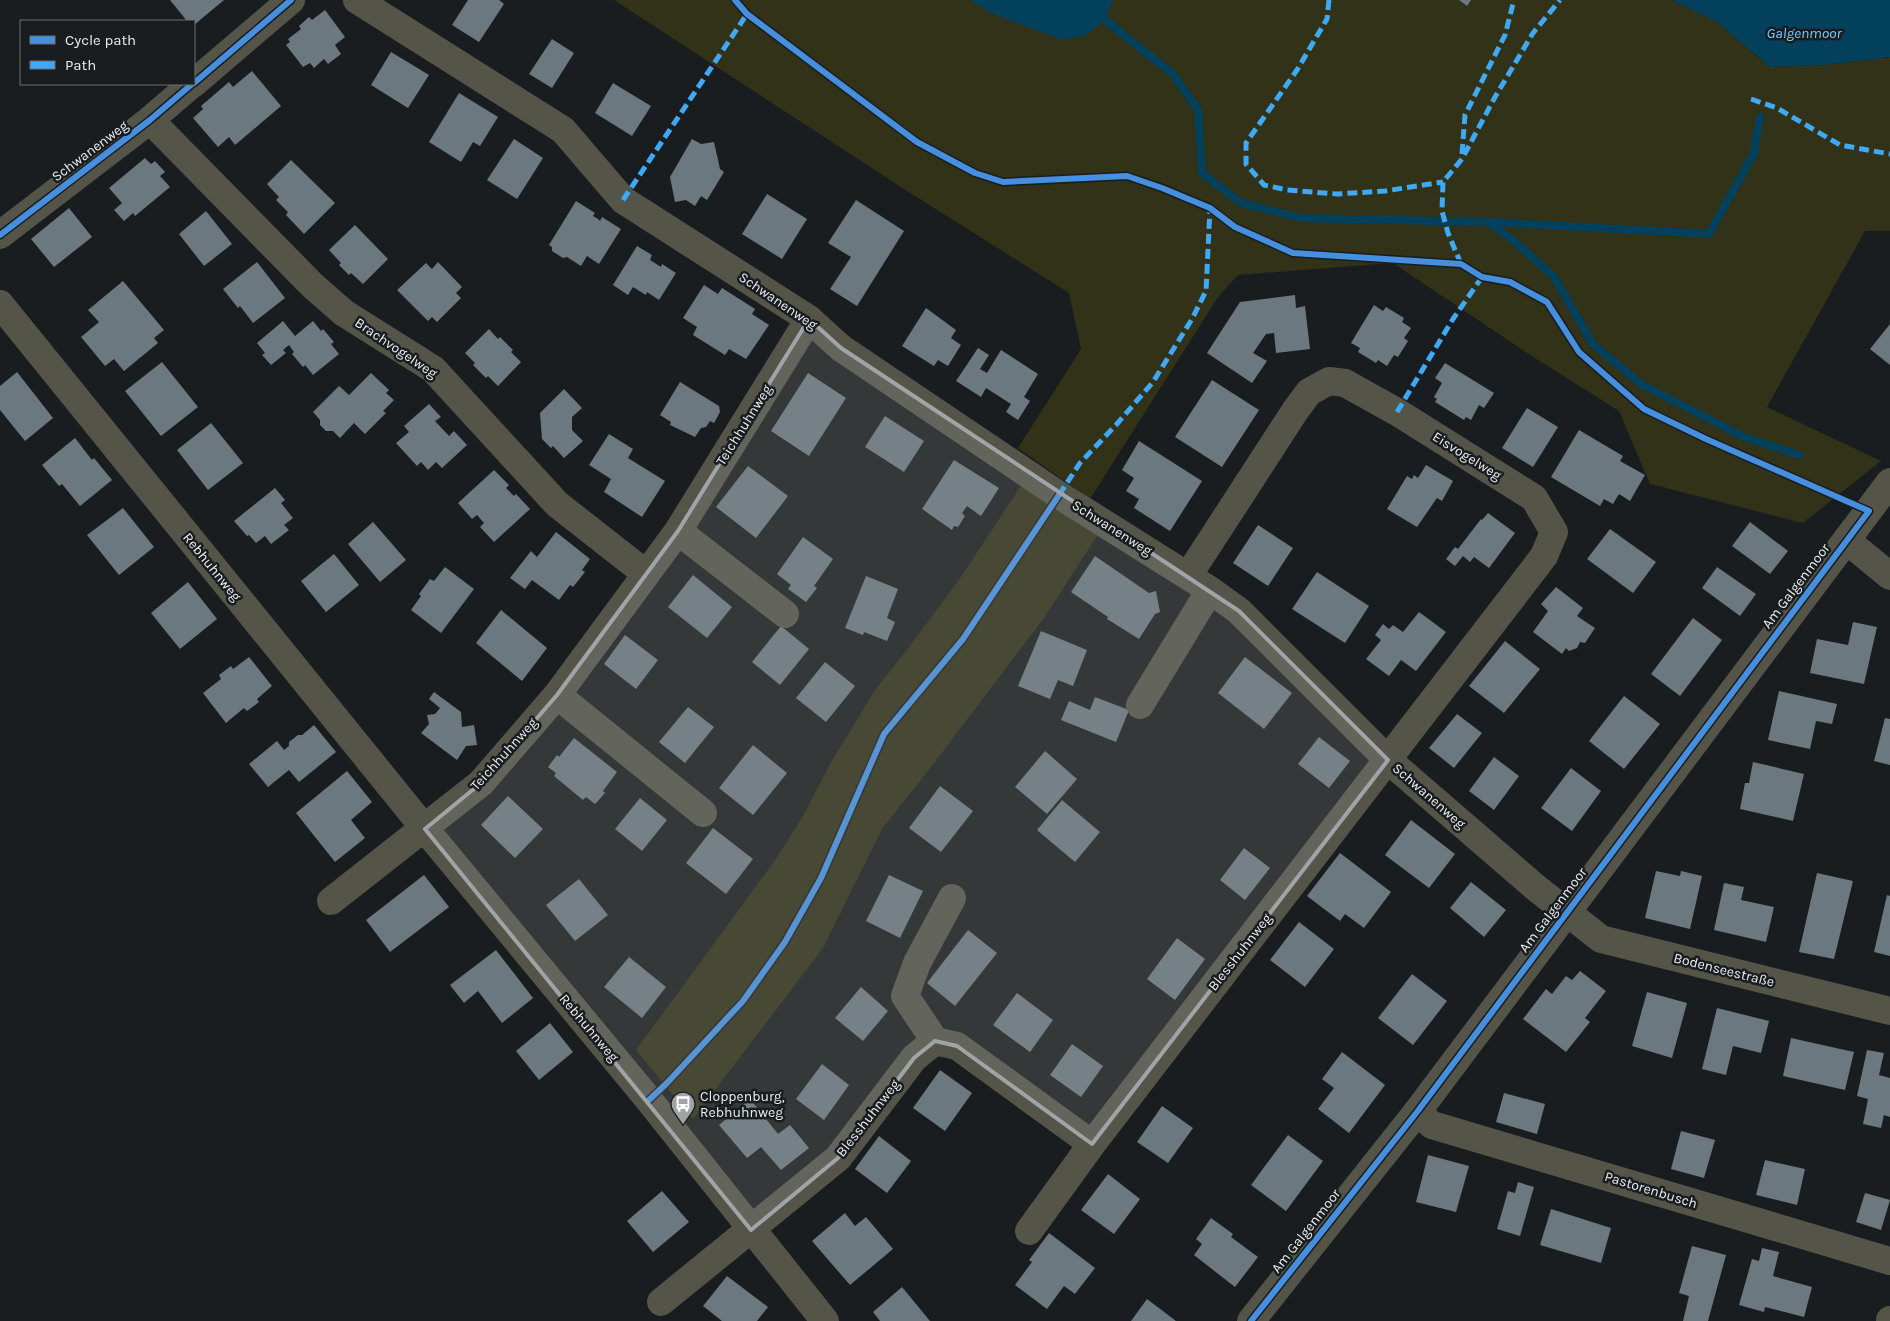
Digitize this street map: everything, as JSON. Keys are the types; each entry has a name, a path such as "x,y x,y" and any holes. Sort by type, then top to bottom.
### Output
{"street":[{"name":"Schwanenweg","path":"357,0 563,130 623,200 810,319 841,348 1059,495 1199,583 1239,611 1388,760 1455,820 1566,913"},
{"name":"Schwanenweg","path":"195,81 286,1"},
{"name":"Schwanenweg","path":"0,235 150,120 191,85"},
{"name":"Brachvogelweg","path":"150,120 312,285 344,313 433,369 557,504 646,573"},
{"name":"Rebhuhnweg","path":"0,304 425,829 649,1100 825,1321"},
{"name":"Teichhuhnweg","path":"425,829 481,783 557,695 678,531 810,319"},
{"name":"Eisvogelweg","path":"1199,583 1295,411 1310,392 1329,381 1345,383 1397,412 1534,498 1554,532 1544,556 1388,760"},
{"name":"Am Galgenmoor","path":"1251,1321 1417,1112 1890,482"},
{"path":"678,531 785,614"},
{"path":"1846,540 1890,576"},
{"path":"1140,705 1199,583"},
{"path":"557,695 703,813"},
{"name":"Blesshuhnweg","path":"1029,1230 1092,1144 1388,760"},
{"path":"331,901 425,829"},
{"path":"952,898 917,962 905,996 935,1041 957,1046 1092,1144"},
{"name":"Bodenseestraße","path":"1566,913 1601,939 1890,1011"},
{"name":"Blesshuhnweg","path":"751,1230 838,1158 914,1058 935,1041"},
{"name":"Pastorenbusch","path":"1417,1112 1432,1125 1890,1262"},
{"path":"661,1302 751,1230"}],"highlighted area":[{"path":"809,319 841,348 1239,611 1388,760 1092,1144 957,1046 935,1041 914,1058 838,1158 751,1230 425,829 481,783 557,695 678,531"}],"green space":[{"path":"614,0 1672,0 1717,22 1770,67 1823,65 1890,57 1890,231 1865,231 1767,407 1881,461 1803,523 1650,484 1619,411 1527,353 1393,263 1238,275 1218,297 1090,499 1018,448 1081,349 1069,293 904,189"},
{"path":"1022,484 1099,533 1044,618 882,829 823,948 693,1119 636,1050 778,856 804,814 830,764 875,690 961,577"}],"water":[{"path":"970,0 1113,0 1105,20 1085,36 1060,39 991,13"},
{"name":"Galgenmoor","path":"1672,0 1890,0 1890,57 1823,65 1770,67 1717,22"}],"building":[{"path":"170,0 224,0 195,24 195,20 186,20"},
{"path":"468,0 499,0 504,4 479,42 452,25"},
{"path":"1459,0 1471,0 1467,6"},
{"path":"325,10 345,37 335,45 341,54 328,64 324,59 314,68 310,63 303,67 286,45 290,42 288,39 301,29 299,26 309,17 312,20"},
{"path":"552,39 574,53 552,88 529,74"},
{"path":"391,52 429,75 408,108 371,85"},
{"path":"252,71 281,106 235,145 229,137 218,147 193,118 203,109 201,106 229,82 233,87"},
{"path":"613,83 651,106 632,136 595,113"},
{"path":"459,93 498,117 480,146 473,142 461,162 429,142"},
{"path":"514,139 543,158 517,199 487,180"},
{"path":"692,139 701,144 714,142 720,169 724,172 707,200 701,196 695,206 686,200 675,202 670,177"},
{"path":"145,158 151,164 155,161 165,172 160,176 170,187 135,216 133,213 124,221 114,210 122,203 109,188"},
{"path":"291,160 335,203 304,234 286,215 288,212 276,200 279,197 267,184"},
{"path":"767,194 807,219 782,259 742,234"},
{"path":"856,200 904,231 857,306 830,289 851,257 828,243"},
{"path":"576,201 595,213 593,216 600,221 602,217 621,229 599,264 587,256 581,266 567,257 563,258 552,251 552,247 549,245"},
{"path":"69,208 92,237 54,267 31,239"},
{"path":"206,211 232,244 204,266 179,234"},
{"path":"355,225 388,259 363,284 351,273 349,275 339,265 341,263 329,250"},
{"path":"637,246 652,255 650,260 661,267 662,264 676,273 659,300 647,292 646,295 633,287 628,295 613,285"},
{"path":"257,262 285,298 253,323 223,289"},
{"path":"438,262 462,287 456,293 461,298 437,322 432,317 428,321 397,290 426,263 432,269"},
{"path":"123,281 164,330 154,338 158,343 124,371 114,359 105,366 81,337 99,322 88,310"},
{"path":"704,285 718,294 722,288 755,309 752,314 769,325 746,359 729,349 725,355 693,335 697,327 683,318"},
{"path":"1295,295 1296,308 1305,306 1310,349 1276,353 1274,333 1266,334 1253,353 1267,361 1252,383 1207,353 1240,302"},
{"path":"1374,305 1383,311 1386,307 1404,318 1402,322 1411,328 1404,338 1408,341 1398,357 1394,355 1387,366 1378,360 1376,363 1358,352 1360,348 1351,343"},
{"path":"926,308 956,330 951,338 961,345 948,366 938,360 934,366 902,346"},
{"path":"283,321 295,336 313,321 334,342 331,344 339,354 313,375 292,354 294,352 289,345 283,350 286,353 271,365 262,355 265,353 257,343"},
{"path":"1890,324 1890,365 1870,349"},
{"path":"489,329 498,339 500,337 513,350 511,352 521,362 498,386 488,376 486,378 473,365 475,363 465,353"},
{"path":"978,348 989,355 980,369 987,373 1001,350 1038,374 1024,397 1030,401 1018,420 1006,412 1011,404 986,388 981,397 956,381"},
{"path":"162,362 198,407 161,436 125,391"},
{"path":"1445,363 1494,393 1484,408 1479,405 1471,420 1466,417 1464,420 1435,402 1437,399 1434,397 1442,383 1435,378"},
{"path":"17,372 53,418 25,441 0,410 0,386"},
{"path":"371,373 389,390 386,393 394,400 383,411 386,413 365,434 354,423 340,438 333,431 326,431 320,425 320,420 313,412 339,386 349,395"},
{"path":"808,373 846,398 809,456 771,431"},
{"path":"1212,380 1259,410 1222,467 1175,437"},
{"path":"680,382 719,406 720,412 714,423 710,421 706,427 701,428 695,437 670,425 671,422 660,415"},
{"path":"564,389 582,408 572,417 572,430 583,441 564,458 553,446 551,448 542,439 540,413"},
{"path":"429,404 441,417 435,421 449,436 454,431 467,445 442,468 436,462 428,470 421,462 417,466 396,443 409,432 404,426"},
{"path":"1527,408 1558,427 1533,467 1502,448"},
{"path":"885,416 924,441 904,472 865,447"},
{"path":"211,423 243,463 208,490 177,450"},
{"path":"1579,430 1623,456 1620,461 1645,475 1630,501 1619,494 1613,504 1604,499 1600,506 1551,477"},
{"path":"609,434 633,449 628,458 665,481 642,517 604,492 611,479 589,465"},
{"path":"75,438 92,460 94,458 112,480 80,506 62,484 59,486 42,465"},
{"path":"1139,441 1202,481 1170,531 1134,508 1139,499 1126,491 1134,478 1122,470"},
{"path":"954,460 999,488 981,516 967,506 962,513 965,516 958,527 954,526 952,530 922,509"},
{"path":"1426,465 1453,481 1442,501 1437,498 1417,527 1387,509 1407,476 1412,479 1414,475 1418,478"},
{"path":"748,466 788,496 756,538 716,507"},
{"path":"494,470 509,485 506,488 514,496 516,494 530,509 494,542 480,527 484,523 477,515 472,519 458,503"},
{"path":"275,488 285,500 281,503 293,518 284,525 289,530 271,544 265,536 256,543 234,521"},
{"path":"123,508 154,547 119,575 87,535"},
{"path":"1488,513 1515,533 1489,568 1474,557 1470,562 1463,556 1455,566 1446,559 1455,547 1458,549 1481,519"},
{"path":"373,522 406,560 380,582 348,544"},
{"path":"1750,522 1788,551 1770,574 1732,546"},
{"path":"1258,525 1293,548 1268,586 1233,563"},
{"path":"1610,529 1656,562 1633,593 1587,559"},
{"path":"556,532 590,559 582,570 585,572 573,587 570,585 559,600 532,580 525,589 510,578 531,551 537,557"},
{"path":"803,537 833,559 814,586 817,588 806,602 788,589 791,585 777,574"},
{"path":"334,554 359,585 326,612 301,581"},
{"path":"1095,556 1149,593 1156,591 1160,612 1155,614 1139,639 1107,619 1108,617 1071,592"},
{"path":"445,567 474,589 441,633 411,610 421,596 419,594 430,579 434,581"},
{"path":"1717,567 1756,594 1740,616 1702,588"},
{"path":"1317,572 1369,606 1345,643 1292,609"},
{"path":"693,575 732,607 707,638 668,607"},
{"path":"866,576 898,589 887,618 895,622 887,641 864,632 863,635 845,628"},
{"path":"188,582 217,619 180,649 151,613"},
{"path":"1556,587 1583,608 1577,616 1595,628 1585,643 1580,642 1577,648 1569,651 1566,648 1562,654 1533,632 1548,611 1541,604"},
{"path":"501,610 547,648 522,681 476,643"},
{"path":"1419,612 1446,632 1416,671 1401,660 1389,676 1366,659 1381,640 1375,635 1383,624 1389,629 1393,625 1403,632"},
{"path":"1693,618 1722,640 1680,696 1651,674"},
{"path":"1853,622 1877,627 1864,684 1810,673 1817,639 1848,645"},
{"path":"781,626 809,649 780,685 752,662"},
{"path":"1041,631 1087,650 1073,686 1058,680 1050,699 1018,686"},
{"path":"625,635 658,660 636,689 604,664"},
{"path":"1505,641 1540,669 1504,713 1469,686"},
{"path":"249,657 272,686 257,699 259,702 247,711 244,708 226,723 203,693 221,679 219,675 231,666 233,669"},
{"path":"1245,657 1292,693 1264,729 1218,693"},
{"path":"825,662 855,686 826,722 796,698"},
{"path":"1779,691 1837,704 1832,724 1816,721 1810,749 1768,740"},
{"path":"434,692 461,712 462,727 474,725 477,745 466,746 457,760 421,733 429,724 427,715 435,714 440,708 429,699"},
{"path":"1624,696 1660,724 1624,769 1589,741"},
{"path":"1095,697 1129,710 1116,742 1061,720 1069,701 1090,710"},
{"path":"688,707 714,727 685,763 659,742"},
{"path":"1457,714 1482,733 1454,768 1429,748"},
{"path":"1885,718 1890,719 1890,765 1874,761"},
{"path":"314,725 336,752 299,782 289,770 268,787 249,764 277,741 284,750 289,746 289,742 298,735 302,735"},
{"path":"1319,737 1350,761 1329,788 1298,764"},
{"path":"574,738 617,772 603,791 605,793 595,804 586,797 583,800 554,776 556,773 548,767 557,755 559,757"},
{"path":"753,745 787,773 753,815 719,788"},
{"path":"1045,751 1077,779 1047,814 1015,787"},
{"path":"1494,757 1519,776 1494,810 1469,791"},
{"path":"1753,762 1804,774 1793,821 1740,809 1745,783 1749,783"},
{"path":"1571,768 1601,791 1572,831 1541,808"},
{"path":"347,771 372,802 351,820 365,838 335,862 296,813"},
{"path":"940,786 973,811 941,852 909,828"},
{"path":"508,796 543,829 515,858 481,825"},
{"path":"640,798 667,820 642,851 615,829"},
{"path":"1062,800 1100,832 1075,862 1037,830"},
{"path":"1411,820 1455,854 1429,888 1385,855"},
{"path":"713,828 753,859 726,894 686,863"},
{"path":"1244,848 1270,868 1245,900 1220,880"},
{"path":"1340,853 1391,892 1364,928 1345,914 1340,921 1307,896"},
{"path":"1656,871 1680,876 1681,871 1702,876 1690,929 1645,918"},
{"path":"1817,873 1853,881 1834,959 1799,952"},
{"path":"424,875 449,907 390,952 366,920"},
{"path":"889,875 923,891 900,938 866,921"},
{"path":"579,879 608,915 575,941 546,905"},
{"path":"1471,882 1506,910 1484,937 1450,908"},
{"path":"1724,883 1744,887 1741,900 1774,907 1766,942 1714,930"},
{"path":"1887,895 1890,896 1890,956 1874,952"},
{"path":"1299,922 1334,949 1305,987 1270,960"},
{"path":"968,930 997,953 955,1006 927,983"},
{"path":"1177,938 1205,959 1175,1000 1147,979"},
{"path":"496,950 533,998 502,1023 478,991 464,1003 450,985"},
{"path":"629,957 666,987 642,1018 604,987"},
{"path":"1580,971 1606,991 1585,1018 1590,1022 1566,1052 1523,1019 1546,989 1552,994 1566,976 1572,980"},
{"path":"1412,974 1447,1001 1413,1045 1378,1018"},
{"path":"861,987 888,1011 863,1041 835,1018"},
{"path":"1647,992 1687,1003 1672,1058 1632,1046"},
{"path":"1017,993 1053,1020 1030,1052 993,1025"},
{"path":"1717,1008 1769,1021 1761,1053 1733,1046 1726,1075 1702,1069"},
{"path":"550,1023 573,1052 539,1080 516,1051"},
{"path":"1791,1038 1854,1052 1845,1090 1783,1076"},
{"path":"1072,1044 1103,1066 1081,1097 1050,1075"},
{"path":"1867,1050 1884,1053 1879,1075 1890,1078 1890,1117 1884,1115 1881,1128 1863,1124 1868,1099 1857,1096"},
{"path":"1342,1052 1385,1085 1349,1133 1318,1109 1334,1088 1322,1079"},
{"path":"822,1064 849,1085 824,1120 796,1099"},
{"path":"940,1070 972,1093 945,1131 913,1108"},
{"path":"1504,1093 1545,1104 1537,1134 1496,1122"},
{"path":"750,1099 778,1134 790,1125 809,1148 781,1170 761,1147 747,1158 719,1125"},
{"path":"1162,1106 1193,1128 1168,1163 1137,1142"},
{"path":"1681,1131 1715,1140 1704,1178 1671,1169"},
{"path":"1288,1135 1323,1161 1286,1211 1251,1185"},
{"path":"879,1136 911,1161 887,1193 855,1169"},
{"path":"1428,1155 1469,1166 1456,1212 1416,1202"},
{"path":"1765,1160 1805,1169 1797,1205 1756,1195"},
{"path":"1108,1174 1140,1199 1114,1234 1081,1210"},
{"path":"1518,1182 1534,1187 1520,1236 1497,1229 1508,1191 1515,1193"},
{"path":"662,1191 689,1222 653,1252 627,1221"},
{"path":"1865,1193 1890,1200 1881,1230 1856,1222"},
{"path":"1551,1209 1611,1228 1601,1263 1540,1245"},
{"path":"845,1213 855,1226 866,1217 893,1249 850,1285 812,1241"},
{"path":"1211,1218 1233,1234 1231,1237 1258,1257 1235,1287 1194,1255 1202,1244 1196,1239"},
{"path":"1049,1233 1095,1268 1075,1294 1064,1286 1047,1309 1015,1285 1032,1262 1029,1260"},
{"path":"1692,1246 1726,1255 1708,1321 1683,1321 1689,1296 1679,1293"},
{"path":"1762,1248 1779,1252 1773,1276 1812,1287 1804,1317 1765,1307 1764,1312 1739,1305 1752,1259 1759,1261"},
{"path":"727,1276 768,1307 757,1321 722,1321 703,1306"},
{"path":"902,1287 930,1321 880,1321 873,1312"},
{"path":"1147,1299 1176,1321 1131,1321"}],"waterway":[{"path":"1105,20 1173,74 1198,110 1202,173 1241,203 1301,218 1489,222 1709,234 1754,153 1760,117"},
{"path":"1489,223 1512,239 1554,277 1593,344 1641,384 1744,437 1799,455"}],"marked path":[{"path":"1329,0 1327,19 1297,70 1246,143 1246,164 1264,185 1287,190 1337,194 1385,191 1443,182"},
{"path":"1462,154 1465,115 1505,35 1514,0"},
{"path":"1461,264 1448,233 1442,211 1443,182 1462,159 1495,97 1533,33 1560,0"},
{"path":"623,200 747,14"},
{"path":"1751,99 1777,108 1840,145 1890,154"},
{"path":"1059,495 1080,463 1153,382 1192,319 1206,291 1210,208"},
{"path":"1397,412 1453,319 1482,277"}],"cycle path":[{"path":"195,82 291,0"},
{"path":"735,0 747,14 917,142 975,173 1003,182 1127,176 1210,208 1235,227 1293,253 1461,264 1482,277 1510,282 1547,302 1579,352 1644,409 1706,439 1869,511 1417,1112 1251,1321"},
{"path":"0,235 150,120 191,85"},
{"path":"649,1100 743,1001 785,942 821,878 884,734 963,639 1059,495"}],"place":[{"name":"Cloppenburg, Rebhuhnweg","path":"683,1125"}]}
